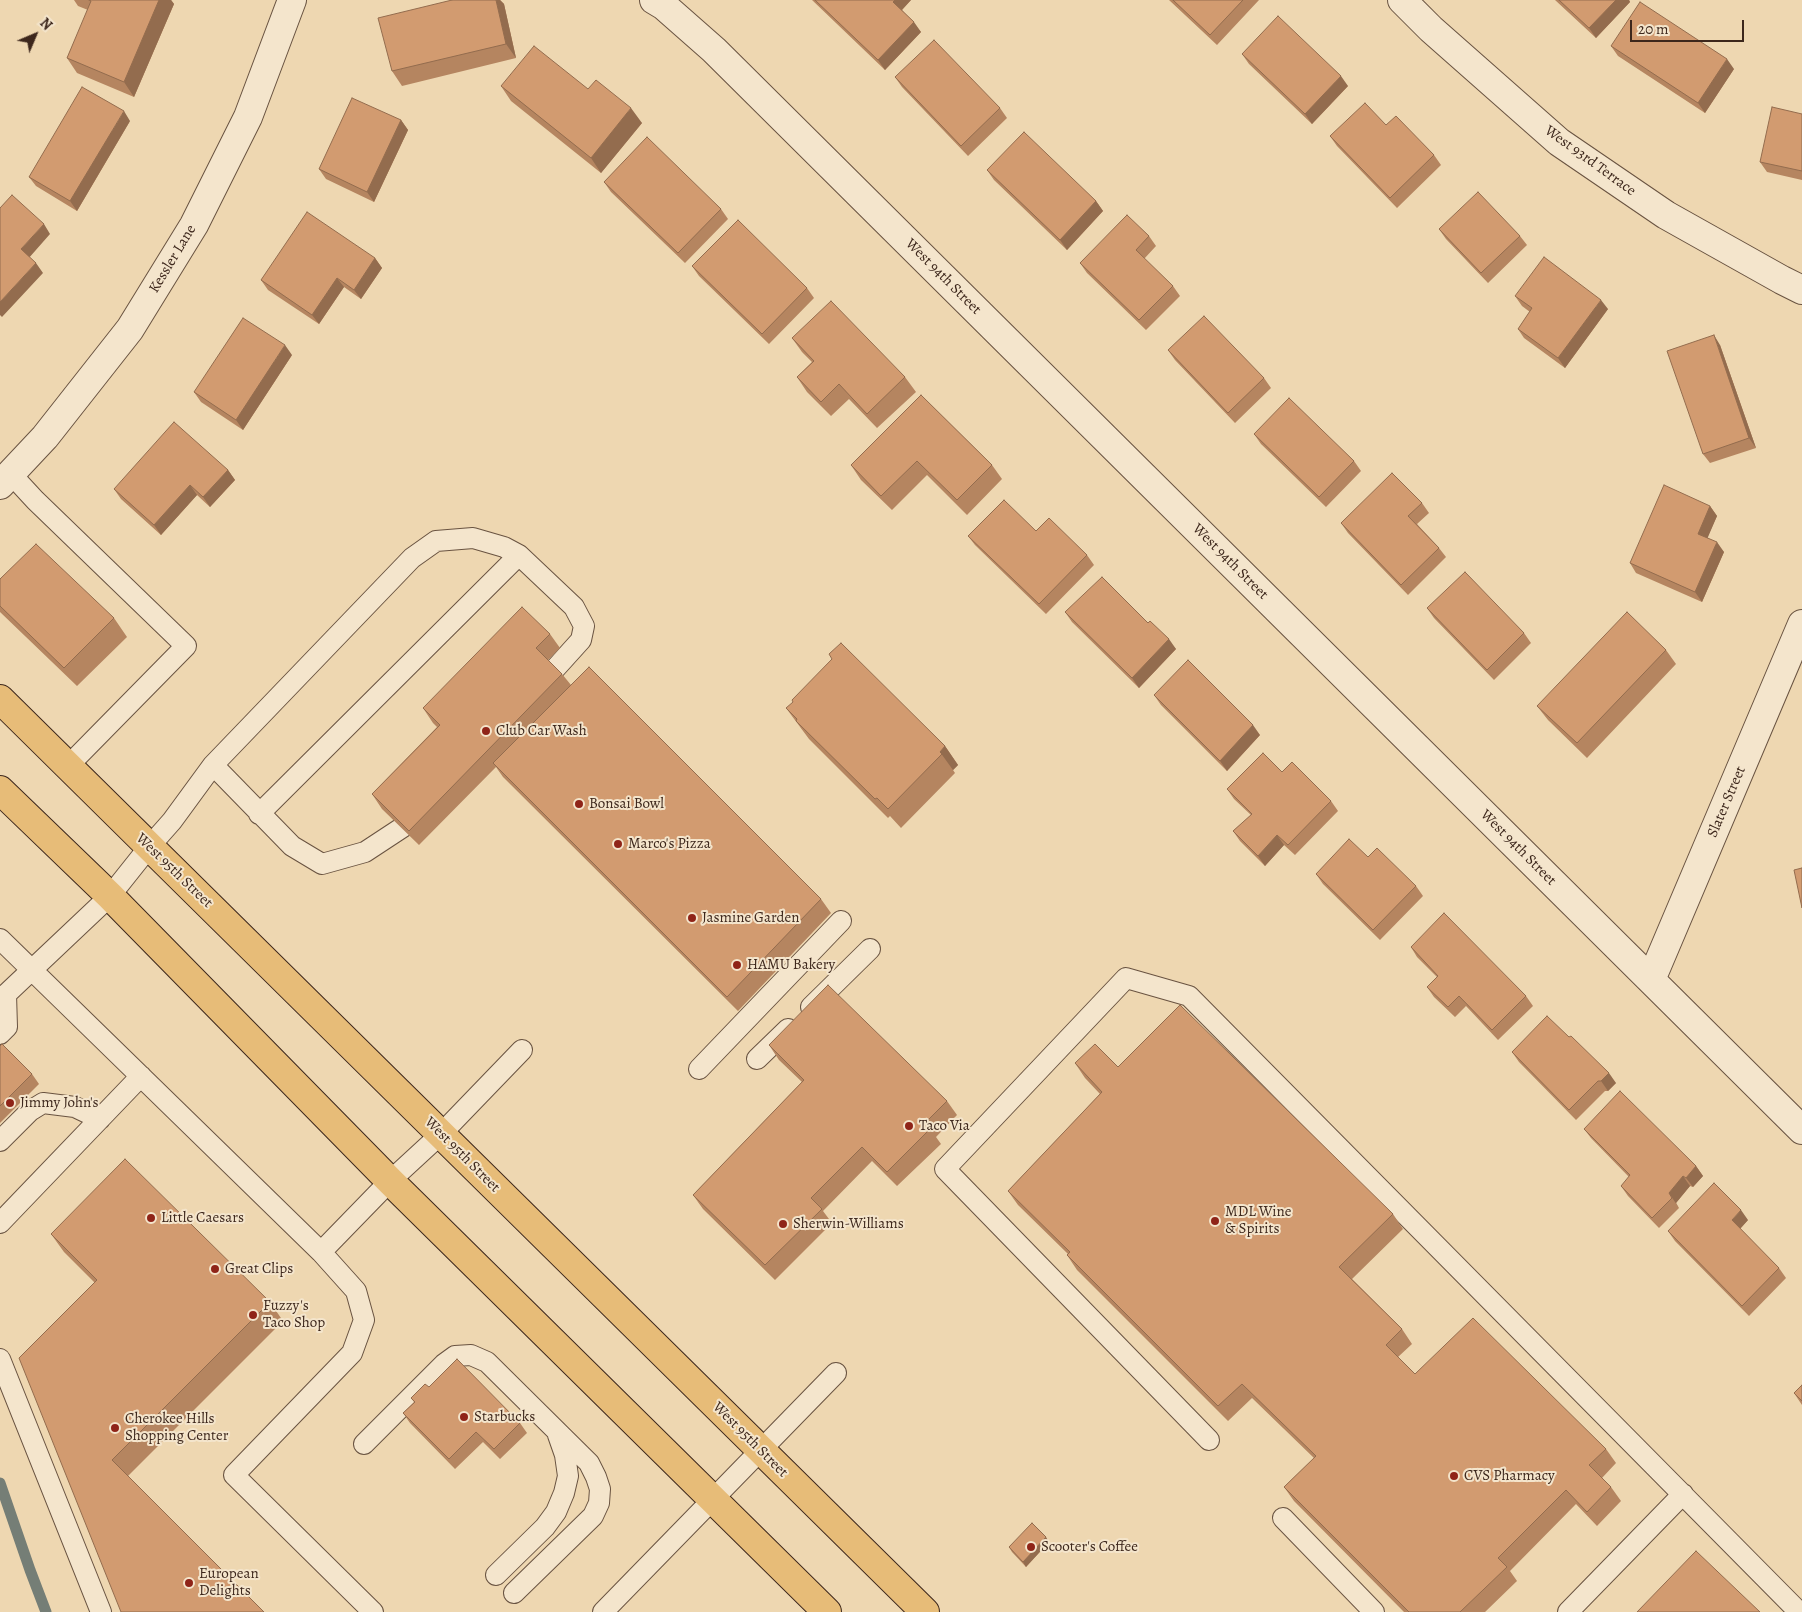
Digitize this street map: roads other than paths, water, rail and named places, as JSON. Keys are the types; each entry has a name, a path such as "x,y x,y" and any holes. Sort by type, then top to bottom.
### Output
{"main road":[{"name":"West 95th Street","path":"0,698 925,1612"},
{"path":"0,790 110,896 390,1181 827,1612"}],"street":[{"name":"Kessler Lane","path":"5,479 45,437 130,329 194,225 248,117 292,0"},
{"name":"West 94th Street","path":"654,0 664,6 714,50 1802,1130"},
{"name":"West 93rd Terrace","path":"1402,0 1431,29 1559,142 1666,215 1802,290"},
{"name":"Slater Street","path":"1651,980 1802,624"}],"lane":[{"path":"5,479 35,500 186,646 68,766"},
{"path":"0,1034 7,1027 3,997 110,896 172,821 214,766 412,558 436,541 473,538 504,547 519,555 574,607 584,626 581,640 553,671"},
{"path":"259,814 519,555"},
{"path":"214,766 292,846 322,864 365,852 403,827"},
{"path":"699,1069 841,920"},
{"path":"0,939 321,1252 356,1290 364,1320 352,1353 234,1474 373,1612"},
{"path":"758,1059 870,950"},
{"path":"1208,1440 945,1169 1126,978 1188,996 1799,1612"},
{"path":"321,1252 390,1181 441,1134 522,1050"},
{"path":"0,1223 141,1076"},
{"path":"0,1140 30,1111 43,1103 75,1107 100,1119"},
{"path":"364,1444 444,1364 455,1356 472,1354 488,1362 589,1463 600,1489 599,1503 593,1516 514,1593"},
{"path":"0,1359 101,1612"},
{"path":"603,1612 836,1374"},
{"path":"496,1575 545,1527 556,1512 564,1493 568,1476 565,1455 556,1430"},
{"path":"1568,1612 1683,1494"},
{"path":"1283,1518 1374,1612"}],"waterway":[{"path":"0,1483 46,1612"}],"place":[{"name":"Club Car Wash","path":"486,731"},
{"name":"Bonsai Bowl","path":"579,804"},
{"name":"Marco's Pizza","path":"618,844"},
{"name":"Jasmine Garden","path":"692,918"},
{"name":"HAMU Bakery","path":"737,965"},
{"name":"Jimmy John's","path":"10,1103"},
{"name":"Taco Via","path":"909,1126"},
{"name":"Little Caesars","path":"151,1218"},
{"name":"MDL Wine & Spirits","path":"1215,1221"},
{"name":"Sherwin-Williams","path":"783,1224"},
{"name":"Great Clips","path":"215,1269"},
{"name":"Fuzzy's Taco Shop","path":"253,1315"},
{"name":"Starbucks","path":"464,1417"},
{"name":"Cherokee Hills Shopping Center","path":"115,1428"},
{"name":"CVS Pharmacy","path":"1454,1476"},
{"name":"Scooter's Coffee","path":"1031,1547"},
{"name":"European Delights","path":"189,1583"}]}
